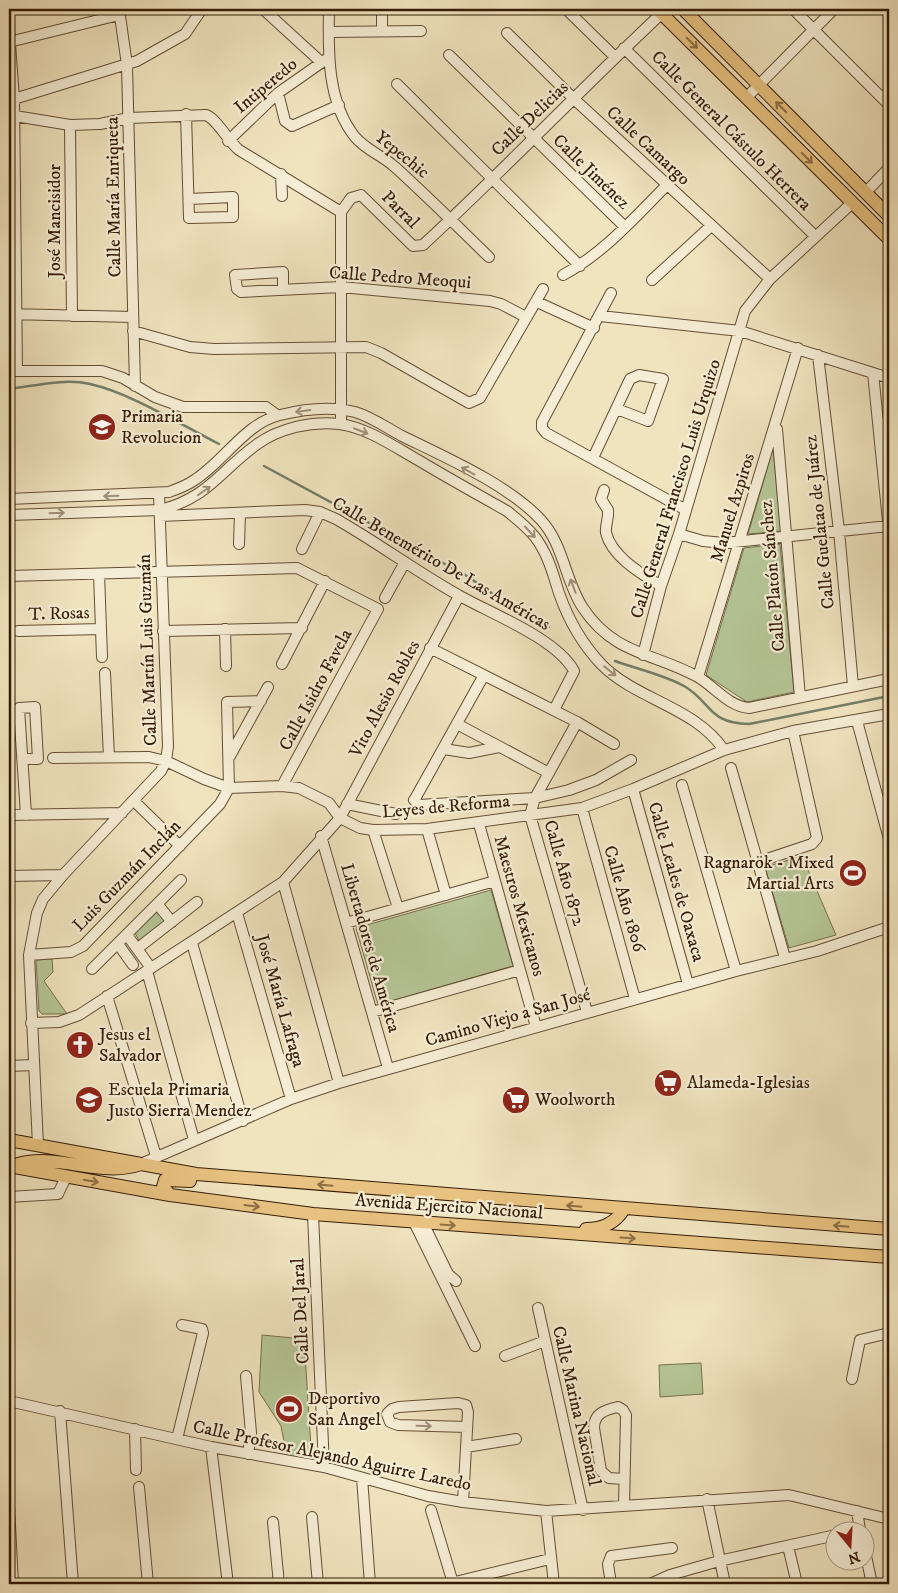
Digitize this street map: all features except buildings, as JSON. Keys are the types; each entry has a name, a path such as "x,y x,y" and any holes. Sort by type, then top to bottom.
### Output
{"main road":[{"path":"683,9 889,216"},
{"path":"660,11 889,240"},
{"name":"Avenida Ejercito Nacional","path":"9,1140 143,1163 174,1171 216,1176 889,1229"},
{"path":"10,1166 43,1161 122,1169 143,1163"},
{"name":"Avenida Ejercito Nacional","path":"10,1166 170,1195 313,1214 889,1257"},
{"path":"170,1195 163,1186 165,1180 203,1181 216,1176"},
{"path":"576,1234 581,1229 600,1229 608,1226 624,1209"}],"street":[{"path":"14,99 127,66 185,34 202,9"},
{"path":"263,9 324,60"},
{"name":"Yepechic","path":"329,9 324,60 348,125 359,141 394,165 489,257"},
{"path":"382,9 382,31"},
{"path":"566,9 614,56"},
{"path":"793,9 889,105"},
{"path":"747,97 834,9"},
{"name":"Calle Delicias","path":"419,246 450,220 574,99 660,11"},
{"path":"9,42 119,12"},
{"name":"Calle María Enriqueta","path":"119,12 127,66 135,386"},
{"path":"9,30 14,99 11,115 13,371 102,371 123,378 155,397 183,407 266,407 277,415"},
{"path":"328,32 421,30"},
{"name":"Calle Camargo","path":"507,33 574,99 770,279"},
{"name":"Calle General Cástulo Herrera","path":"624,48 815,236"},
{"name":"Calle Jiménez","path":"449,55 625,227"},
{"name":"Intiperedo","path":"228,141 278,93 324,60"},
{"path":"397,84 580,266"},
{"path":"278,93 286,121 292,126 339,104"},
{"path":"11,115 70,125 100,124 129,118 186,114 206,115 212,117 228,141 238,150 281,174 341,212 341,424"},
{"path":"186,114 189,218 233,217 233,197 189,199"},
{"name":"José Mancisidor","path":"70,125 72,316"},
{"path":"866,192 889,168"},
{"path":"281,174 282,196"},
{"path":"564,275 580,266 625,227 667,185"},
{"name":"Parral","path":"341,212 351,198 359,195 364,197 413,246 419,246"},
{"name":"Calle General Francisco Luis Urquizo","path":"643,656 661,586 679,534 750,302 770,279 852,203"},
{"path":"652,280 711,226"},
{"name":"Calle Pedro Meoqui","path":"283,290 283,272 235,274 238,290 283,290 341,287 490,301 526,317"},
{"path":"133,331 190,347 214,349 366,347 381,352 463,401 474,402 480,398 544,289"},
{"path":"611,292 594,328 542,422 542,428 546,433 686,510"},
{"path":"537,302 594,328"},
{"path":"13,314 133,317"},
{"path":"600,316 740,331 889,378"},
{"name":"Manuel Azpiros","path":"698,677 798,348"},
{"name":"Calle Guelatao de Juárez","path":"818,356 839,532 853,686"},
{"path":"873,373 884,424 889,531"},
{"path":"593,458 632,377 639,375 663,379 648,421 617,409"},
{"path":"9,499 159,494 193,481 256,427 277,415 315,409 340,409 356,412 380,423 516,499 542,521 551,534 583,608 599,627 626,648 698,677 735,704 742,707 760,706 889,679"},
{"name":"Calle Platón Sánchez","path":"776,422 800,697"},
{"path":"9,515 160,513 204,492 254,446 273,435 308,425 341,424 390,444 507,511 536,538 546,555 568,614 582,639 603,666 618,678 698,723 724,750"},
{"path":"604,490 601,499 608,510 606,530 609,539 630,566 661,586"},
{"name":"Calle Martín Luis Guzmán","path":"38,1145 29,955 37,914 43,900 62,875 134,801 161,771 166,760 168,746 159,494"},
{"path":"507,511 516,499"},
{"name":"Calle Benemérito De Las Américas","path":"160,513 240,513 305,510 320,512 368,538 459,596 554,649 565,658 574,671 554,710"},
{"path":"302,549 320,512"},
{"path":"239,544 240,513"},
{"path":"679,534 711,542 740,542 889,526"},
{"path":"385,598 406,562"},
{"path":"9,576 297,568 325,581 282,664"},
{"path":"99,574 102,657"},
{"name":"Calle Isidro Favela","path":"282,786 378,609 325,581"},
{"name":"Vito Alesio Robles","path":"340,818 459,596"},
{"path":"582,639 583,608"},
{"path":"582,639 586,632 599,627"},
{"path":"164,631 302,628"},
{"name":"T. Rosas","path":"18,632 101,629"},
{"path":"225,629 226,666"},
{"path":"430,648 554,710 614,744"},
{"path":"105,673 109,757"},
{"path":"484,675 414,800 419,805 535,798 569,790 596,780 631,760"},
{"path":"229,757 268,687"},
{"path":"230,788 227,702 261,701"},
{"path":"22,759 38,759 35,707 19,708 22,759 26,815"},
{"name":"Leyes de Reforma","path":"340,818 360,828 374,830 427,829 479,824 582,808 633,789 724,750 793,732 857,722 889,714"},
{"name":"Calle Año 1872","path":"577,722 535,798 530,816 587,1012"},
{"path":"857,722 889,839"},
{"path":"457,724 549,773"},
{"path":"758,862 812,844 817,838 793,732"},
{"path":"444,749 469,753 498,747"},
{"path":"31,1023 70,1019 192,943 284,882 321,836 340,818 328,803 299,788 282,786 230,788 204,779 166,760 150,757 53,758"},
{"path":"731,768 785,958"},
{"path":"682,786 736,971"},
{"name":"Luis Guzmán Inclán","path":"29,955 71,952 83,946 220,804 230,788"},
{"name":"Calle Leales de Oaxaca","path":"633,789 688,984"},
{"path":"134,801 180,846"},
{"path":"347,804 396,814"},
{"name":"Calle Año 1806","path":"582,808 635,999"},
{"path":"9,815 122,813"},
{"name":"Maestros Mexicanos","path":"479,824 536,1027"},
{"path":"427,829 446,895"},
{"path":"374,830 398,908"},
{"name":"Libertadores de América","path":"321,836 388,1068"},
{"path":"9,876 62,875"},
{"path":"92,969 181,880"},
{"path":"346,923 495,881"},
{"path":"284,882 339,1083"},
{"path":"138,948 197,902"},
{"path":"158,905 172,922"},
{"name":"José María Lafraga","path":"237,913 291,1098"},
{"name":"Camino Viejo a San José","path":"143,1163 243,1121 291,1098 388,1068 587,1012 851,941 889,927"},
{"path":"127,935 138,948 149,970 194,1140"},
{"path":"192,943 243,1121"},
{"path":"118,944 133,965"},
{"path":"372,1012 520,970"},
{"path":"108,996 156,1156"},
{"path":"9,1066 34,1065"},
{"path":"9,1197 58,1194 66,1177"},
{"name":"Calle Del Jaral","path":"313,1214 324,1467"},
{"path":"418,1223 448,1274 456,1281"},
{"path":"418,1223 475,1346"},
{"name":"Calle Marina Nacional","path":"538,1308 583,1510"},
{"path":"177,1439 204,1334 199,1328 182,1325"},
{"path":"852,1379 860,1340 889,1333"},
{"path":"505,1356 545,1341"},
{"path":"246,1376 251,1432 248,1454"},
{"name":"Calle Profesor Alejando Aguirre Laredo","path":"9,1401 60,1411 211,1447 324,1467 428,1496 463,1502 546,1512 707,1499 789,1495 889,1520"},
{"path":"463,1502 468,1412 462,1404 399,1407 392,1409 387,1414 390,1422 398,1425 467,1427"},
{"path":"624,1479 609,1478 601,1470 594,1428 594,1420 597,1415 618,1407 624,1410 626,1415 624,1506"},
{"path":"60,1411 73,1584"},
{"path":"135,1429 136,1470"},
{"path":"466,1447 516,1439"},
{"path":"211,1447 228,1584"},
{"path":"362,1478 370,1584"},
{"path":"138,1487 148,1584"},
{"path":"707,1499 725,1584"},
{"path":"9,1506 10,1570 13,1584"},
{"path":"431,1510 450,1584 550,1559"},
{"path":"856,1511 856,1520"},
{"path":"546,1512 554,1584"},
{"path":"312,1516 318,1584"},
{"path":"273,1522 280,1584"},
{"path":"650,1584 670,1575 720,1561 826,1536"},
{"path":"788,1546 797,1584"},
{"path":"611,1584 608,1564 611,1556 672,1548"},
{"path":"869,1570 872,1584"}],"green space":[{"path":"773,449 781,531 748,534"},
{"path":"780,544 794,692 747,702 706,675 744,548"},
{"path":"802,856 836,935 789,948 765,867"},
{"path":"491,890 513,966 378,1005 356,928"},
{"path":"157,911 165,922 140,942 135,933"},
{"path":"52,959 53,972 44,981 67,1014 42,1014 39,1011 36,960"},
{"name":"Deportivo San Angel","path":"262,1335 304,1339 312,1463 288,1462 281,1426 259,1392"},
{"path":"701,1363 703,1394 660,1397 659,1365"}],"waterway":[{"path":"9,389 60,382 80,382 106,388 156,410 219,444"},
{"path":"264,466 467,576 516,610 549,627"},
{"path":"615,661 659,675 684,686 693,692 717,716 735,723 749,724 889,696"}],"place":[{"name":"Primaria Revolucion","path":"102,427"},
{"name":"Ragnarök - Mixed Martial Arts","path":"853,873"},
{"name":"Jesus el Salvador","path":"80,1045"},
{"name":"Alameda-Iglesias","path":"668,1083"},
{"name":"Escuela Primaria Justo Sierra Mendez","path":"89,1100"},
{"name":"Woolworth","path":"516,1100"},
{"name":"Deportivo San Angel","path":"289,1409"}]}
